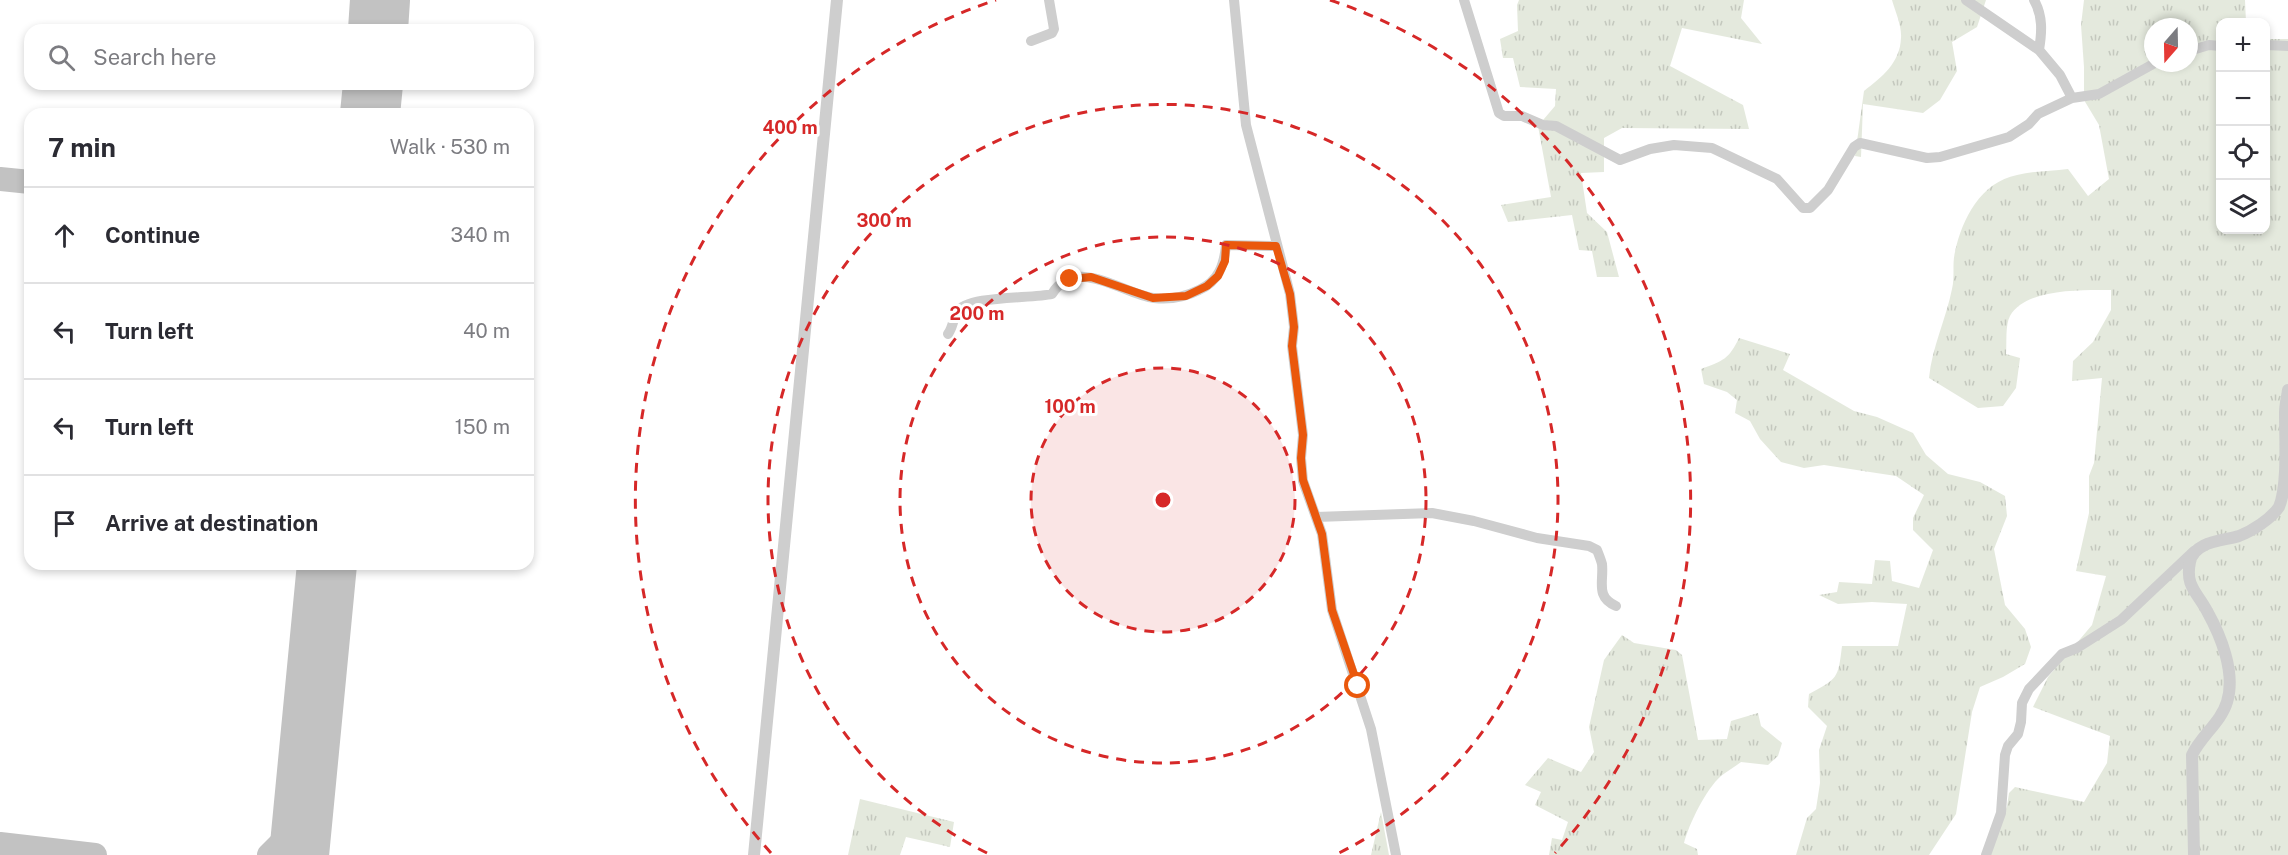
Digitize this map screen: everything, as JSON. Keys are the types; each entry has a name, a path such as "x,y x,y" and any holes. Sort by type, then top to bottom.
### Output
{"street":[{"path":"754,855 837,0"},
{"path":"1031,41 1052,33 1054,29 1049,0"},
{"path":"1234,0 1246,125 1290,294 1294,327 1292,346 1303,435 1301,458 1303,480 1322,534 1332,610 1364,705 1396,855"},
{"path":"1464,0 1499,112 1504,116 1522,116 1543,125 1556,126 1620,160 1650,149 1674,145 1712,148 1777,179 1803,208 1810,208 1828,190 1854,147 1860,143 1934,158 2009,137 2038,114 2072,98 2099,94 2144,69"},
{"path":"1966,0 2039,50 2060,75 2072,98"},
{"path":"2034,0 2040,12 2039,50"},
{"path":"2270,45 2288,46"},
{"path":"2198,48 2216,46"},
{"path":"948,334 958,310 974,301 1038,297 1052,294 1058,285 1070,279 1091,277 1153,298 1186,296 1207,286 1218,276 1225,261 1226,245 1276,246"},
{"path":"1986,855 2001,813 2005,755 2008,746 2018,734 2022,703 2029,688 2062,654 2077,648 2121,620 2194,551 2206,545 2241,535 2270,517 2280,506 2285,496 2286,483 2285,411 2288,390"},
{"path":"1316,517 1432,513 1474,521 1537,538 1588,546 1597,550 1602,564 1600,585 1604,597 1616,606"},
{"path":"2194,551 2190,561 2190,583 2192,590 2208,613 2226,656 2229,688 2223,712 2197,745 2193,755 2194,855"}],"green space":[{"path":"1519,0 1744,0 1741,18 1762,44 1682,28 1670,66 1743,105 1749,129 1622,128 1604,138 1604,172 1581,173 1587,213 1607,232 1619,277 1597,277 1592,251 1579,250 1572,215 1508,222 1501,205 1551,197 1538,126 1555,106 1556,89 1520,87 1513,58 1503,58 1500,39 1518,31 1517,5"},
{"path":"1892,0 1986,0 1977,27 1952,42 1957,71 1940,100 1923,113 1863,104 1861,157 1855,156 1864,91 1889,69 1900,47 1900,29"},
{"path":"2084,0 2245,0 2246,18 2216,18 2216,234 2270,234 2270,39 2288,39 2288,855 1989,855 2007,806 2009,793 2015,787 2084,802 2107,763 2110,736 2033,707 2048,677 2092,625 2106,576 2076,571 2089,513 2089,476 2094,463 2102,378 2072,381 2073,361 2093,342 2111,310 2111,290 2071,291 2041,295 2018,307 2008,320 2006,354 2020,358 2016,388 2003,406 1978,408 1929,378 1933,355 1952,289 1954,257 1958,240 1968,215 1983,194 2004,179 2036,172 2068,169 2088,196 2109,179 2099,125 2084,100 2081,25"},
{"path":"1739,338 1790,354 1783,370 1854,411 1877,417 1913,433 1926,455 1948,474 1980,482 2005,496 2007,516 1994,549 2005,605 2025,629 2031,647 2025,664 1980,687 1972,712 1956,814 1929,855 1796,855 1807,818 1816,809 1820,783 1819,750 1827,726 1808,707 1809,694 1835,676 1842,646 1898,646 1907,604 1872,602 1838,604 1819,595 1837,592 1839,582 1872,584 1875,560 1890,561 1892,581 1919,588 1933,550 1913,530 1913,518 1924,495 1896,476 1824,465 1804,468 1781,462 1760,439 1750,421 1735,413 1737,400 1727,392 1704,384 1701,369 1724,358 1732,351"},
{"path":"1622,635 1634,643 1676,650 1682,655 1698,740 1727,739 1731,721 1758,713 1761,726 1782,743 1778,756 1768,765 1741,762 1715,782 1694,817 1684,843 1697,849 1698,855 1549,855 1552,838 1562,840 1568,822 1535,805 1541,792 1525,785 1548,758 1581,772 1594,752 1589,727 1604,660"},
{"path":"860,799 954,822 950,847 906,837 900,855 848,855"},
{"path":"1381,812 1389,855 1371,855"}],"taxiway":[{"path":"0,179 24,181"},
{"path":"269,855 285,839 303,806"},
{"path":"0,844 95,855"}],"runway":[{"path":"378,24 380,0"},
{"path":"371,108 372,90"},
{"path":"299,855 326,570"}],"route":[{"path":"1070,279 1091,277 1153,298 1186,296 1207,286 1218,276 1225,261 1226,245 1276,246 1290,294 1294,327 1292,346 1303,435 1301,458 1303,480 1322,534 1332,610 1358,686"}]}
